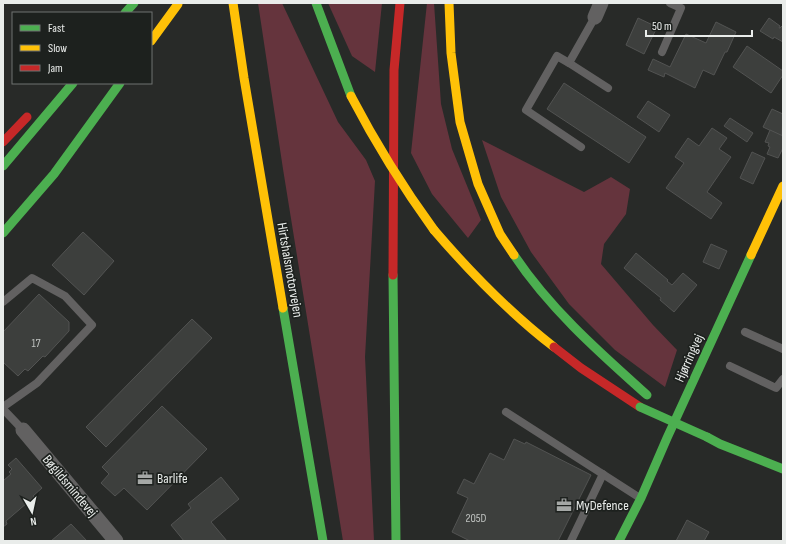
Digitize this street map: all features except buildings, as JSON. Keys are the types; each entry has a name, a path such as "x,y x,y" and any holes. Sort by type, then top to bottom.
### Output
{"main road":[{"path":"126,12 134,3"},
{"path":"132,12 139,3"},
{"name":"Hirtshalsmotorvejen","path":"233,3 269,230 323,541"},
{"path":"316,3 351,96 373,138 404,188 434,230 456,256 529,328 581,368 640,407 720,444 783,469"},
{"path":"396,541 393,343 394,70 400,3"},
{"path":"449,3 451,53 460,122 478,184 500,234 526,273 555,308 592,346 650,397"},
{"path":"152,36 178,4"},
{"path":"152,40 178,4"},
{"path":"3,166 72,84"},
{"path":"78,125 112,84"},
{"path":"3,233 54,174 119,84"},
{"path":"3,142 36,107"},
{"name":"Hjørringvej","path":"619,541 641,498 783,186"},
{"path":"665,408 707,437"}],"street":[{"path":"595,17 601,3"},
{"name":"Bøgildsmindevej","path":"23,430 116,541"}],"lane":[{"path":"662,52 681,8 670,3"},
{"path":"569,62 595,17"},
{"path":"581,147 526,110 557,56 569,62 608,88"},
{"path":"3,302 32,278 65,296 92,325 37,383 3,408 23,430"},
{"path":"745,332 783,349"},
{"path":"730,366 776,388 783,379"},
{"path":"506,412 641,498"},
{"path":"571,541 603,474"}],"shaded area":[{"path":"258,3 282,3 338,122 366,160 375,181 365,357 374,541 343,541 283,169"},
{"path":"328,3 382,3 375,72 352,56"},
{"path":"427,3 434,3 441,104 452,149 481,220 468,238 432,194 411,153"},
{"path":"482,140 584,192 611,177 630,189 626,214 604,244 601,264 653,325 677,350 665,387 615,350 569,304 531,252 501,197"}],"traffic: fast":[{"path":"126,12 134,3"},
{"path":"316,3 351,96"},
{"path":"3,166 72,84"},
{"path":"3,233 54,174 119,84"},
{"path":"514,255 528,275 559,312 593,346 647,395"},
{"path":"619,541 641,498 751,255"},
{"path":"393,275 396,541"},
{"path":"283,308 323,541"},
{"path":"640,407 707,437"},
{"path":"707,437 720,444 783,469"}],"traffic: slow":[{"path":"233,3 244,78 283,308"},
{"path":"449,3 451,53 460,122 478,184 500,234 514,255"},
{"path":"152,40 178,4"},
{"path":"351,96 390,164 434,230"},
{"path":"751,255 783,186"},
{"path":"434,230 491,292 554,347"}],"traffic: jam":[{"path":"393,275 394,70 400,3"},
{"path":"3,142 27,117"},
{"path":"554,347 581,368 640,407"}],"place":[{"name":"Barlife","path":"145,478"},
{"name":"MyDefence","path":"564,505"}]}
